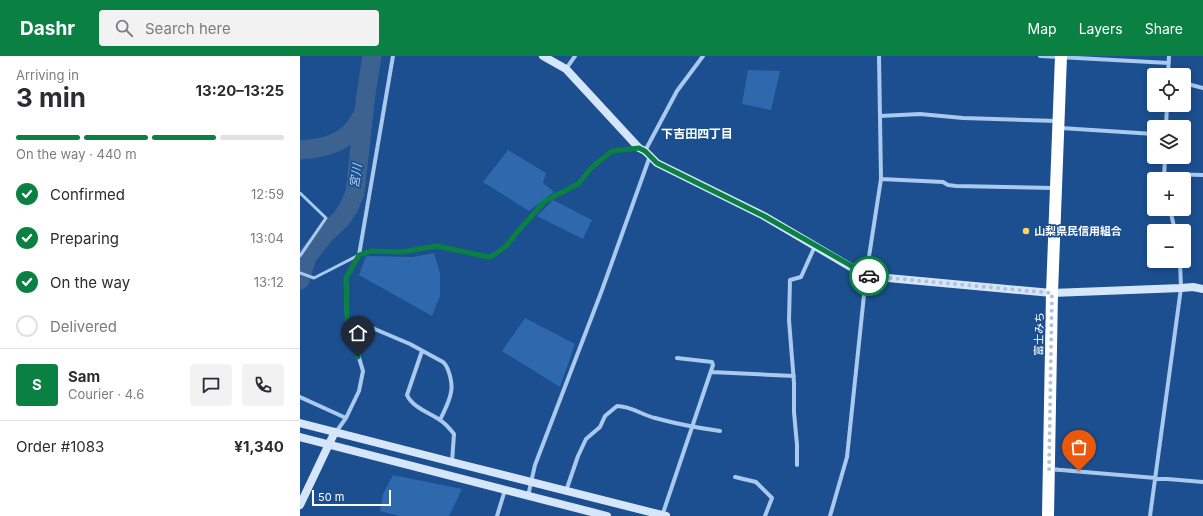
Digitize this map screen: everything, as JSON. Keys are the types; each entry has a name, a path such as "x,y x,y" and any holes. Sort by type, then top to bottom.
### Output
{"highway":[{"name":"富士みち","path":"1048,516 1052,293 1061,56"}],"street":[{"path":"300,505 328,444 346,418 359,391 363,371 347,318 346,278 359,255 393,56"},
{"path":"543,56 566,69 657,163 764,216 866,276 1052,293 1193,287 1203,289"},
{"path":"566,69 575,56"},
{"path":"528,496 535,465 599,297 645,151 677,91 703,56"},
{"path":"830,516 847,457 866,276 881,179 879,56"},
{"path":"1040,56 1169,63"},
{"path":"1169,56 1169,68"},
{"path":"1191,85 1203,88"},
{"path":"880,116 920,114 1058,124 1147,133"},
{"path":"1191,175 1203,175"},
{"path":"881,179 943,182 948,185 956,186 1056,188"},
{"path":"797,465 794,412 794,376 789,320 790,280 801,277 815,246"},
{"path":"1150,516 1181,288 1180,268"},
{"path":"349,328 361,325 370,327 422,351 446,365 450,374 452,392 440,420"},
{"path":"422,351 407,395 408,398 414,403 440,420 454,434 452,462"},
{"path":"300,423 664,516 713,365 712,362 677,358"},
{"path":"711,372 794,376"},
{"path":"300,397 346,418"},
{"path":"566,491 578,456 586,439 600,427 605,416 617,406 624,406 654,418 692,427 720,431"},
{"path":"300,437 607,516"},
{"path":"1049,469 1203,482"},
{"path":"735,477 756,482 772,498 765,516"},
{"path":"497,516 505,490"}],"lane":[{"path":"300,273 314,278 359,255 371,251 401,252 437,246 489,257 506,246 545,201 578,184 592,167 612,151 645,151"},
{"path":"300,193 326,218 300,256"}],"shaded area":[{"path":"748,70 780,71 771,110 742,104"},
{"path":"508,150 546,173 543,183 554,192 529,211 483,182"},
{"path":"553,200 592,220 583,239 537,216"},
{"path":"434,253 440,273 440,296 432,316 359,275 366,256 413,257"},
{"path":"525,318 575,344 560,387 502,351"},
{"path":"393,475 462,489 449,516 399,516 380,511 383,494"}],"waterway":[{"name":"宮川","path":"300,280 307,257 325,234 341,219 349,207 355,193 366,94 372,56"},
{"path":"300,150 314,149 341,140 352,131 364,113"}],"way so far":[{"path":"869,276 1052,293 1049,469 1079,471"}],"place":[{"name":"山梨県民信用組合","path":"1026,231"}],"district":[{"name":"下吉田四丁目","path":"697,134"}],"route":[{"path":"358,357 347,318 346,278 359,255 371,251 401,252 437,246 489,257 494,255 506,246 545,201 578,184 592,167 612,151 639,148 645,151 657,163 764,216 866,276 869,276"}]}
